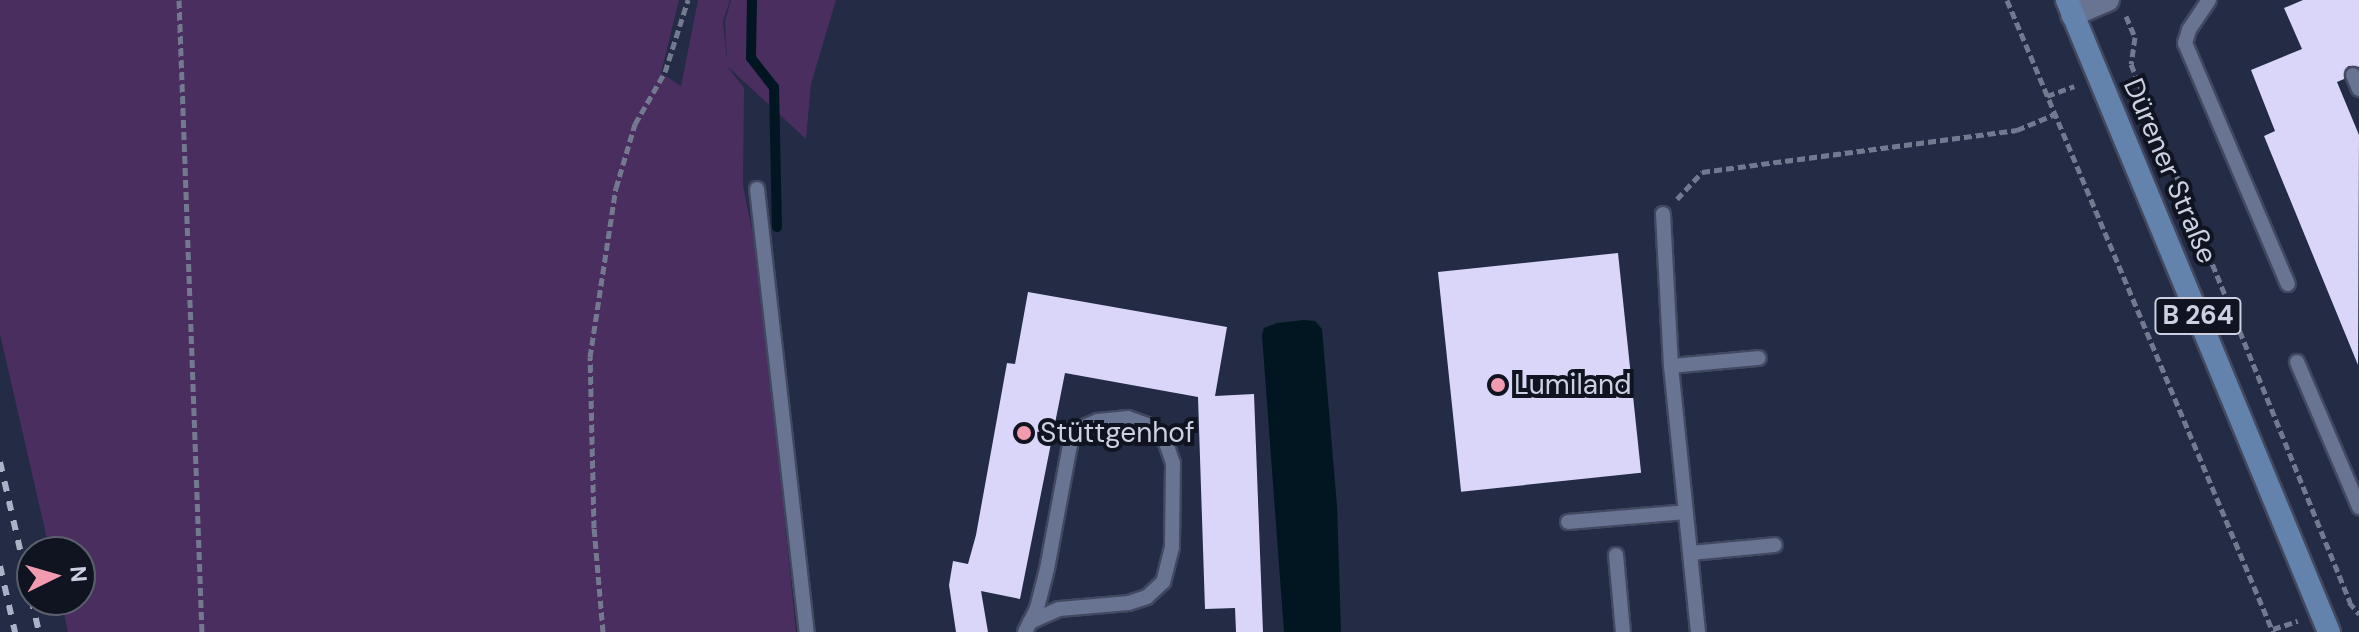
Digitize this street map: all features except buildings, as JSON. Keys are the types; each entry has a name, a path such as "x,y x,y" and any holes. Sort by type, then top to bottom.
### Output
{"main road":[{"name":"Dürener Straße","path":"2069,8 2329,632"}],"street":[{"path":"2069,8 2116,6"}],"lane":[{"path":"2209,0 2189,30 2185,43 2288,284"},
{"path":"757,189 807,632"},
{"path":"1663,214 1671,366 1698,632"},
{"path":"1671,366 1759,358"},
{"path":"2297,362 2359,507"},
{"path":"1128,418 1150,426 1165,440 1173,463 1172,547 1163,582 1147,597 1129,603 1059,609 1028,627 1047,569 1071,439 1079,429 1098,421 1128,418"},
{"path":"1568,522 1686,512"},
{"path":"1691,553 1775,545"},
{"path":"1616,555 1623,632"}],"path":[{"path":"179,0 202,632"},
{"path":"603,632 594,528 590,357 616,188 635,124 665,72 688,0"},
{"path":"2007,0 2273,632"},
{"path":"2116,6 2135,37 2131,64 2350,602"},
{"path":"1663,214 1702,172 2017,130 2055,114"}],"shaded area":[{"path":"0,0 679,0 661,73 681,86 698,0 730,0 723,21 727,61 725,21 731,0 836,0 811,84 806,139 727,66 744,88 743,186 759,263 796,632 68,632 64,616 96,616 96,536 46,536 0,334"}],"water":[{"path":"1315,321 1322,329 1337,506 1341,632 1284,632 1262,335 1264,328 1277,323"}],"waterway":[{"path":"752,0 751,58 774,87 777,227"}],"railway":[{"path":"0,462 39,632"},
{"path":"0,566 15,632"}],"place":[{"name":"Lumiland","path":"1498,385"},
{"name":"Stüttgenhof","path":"1024,433"}]}
